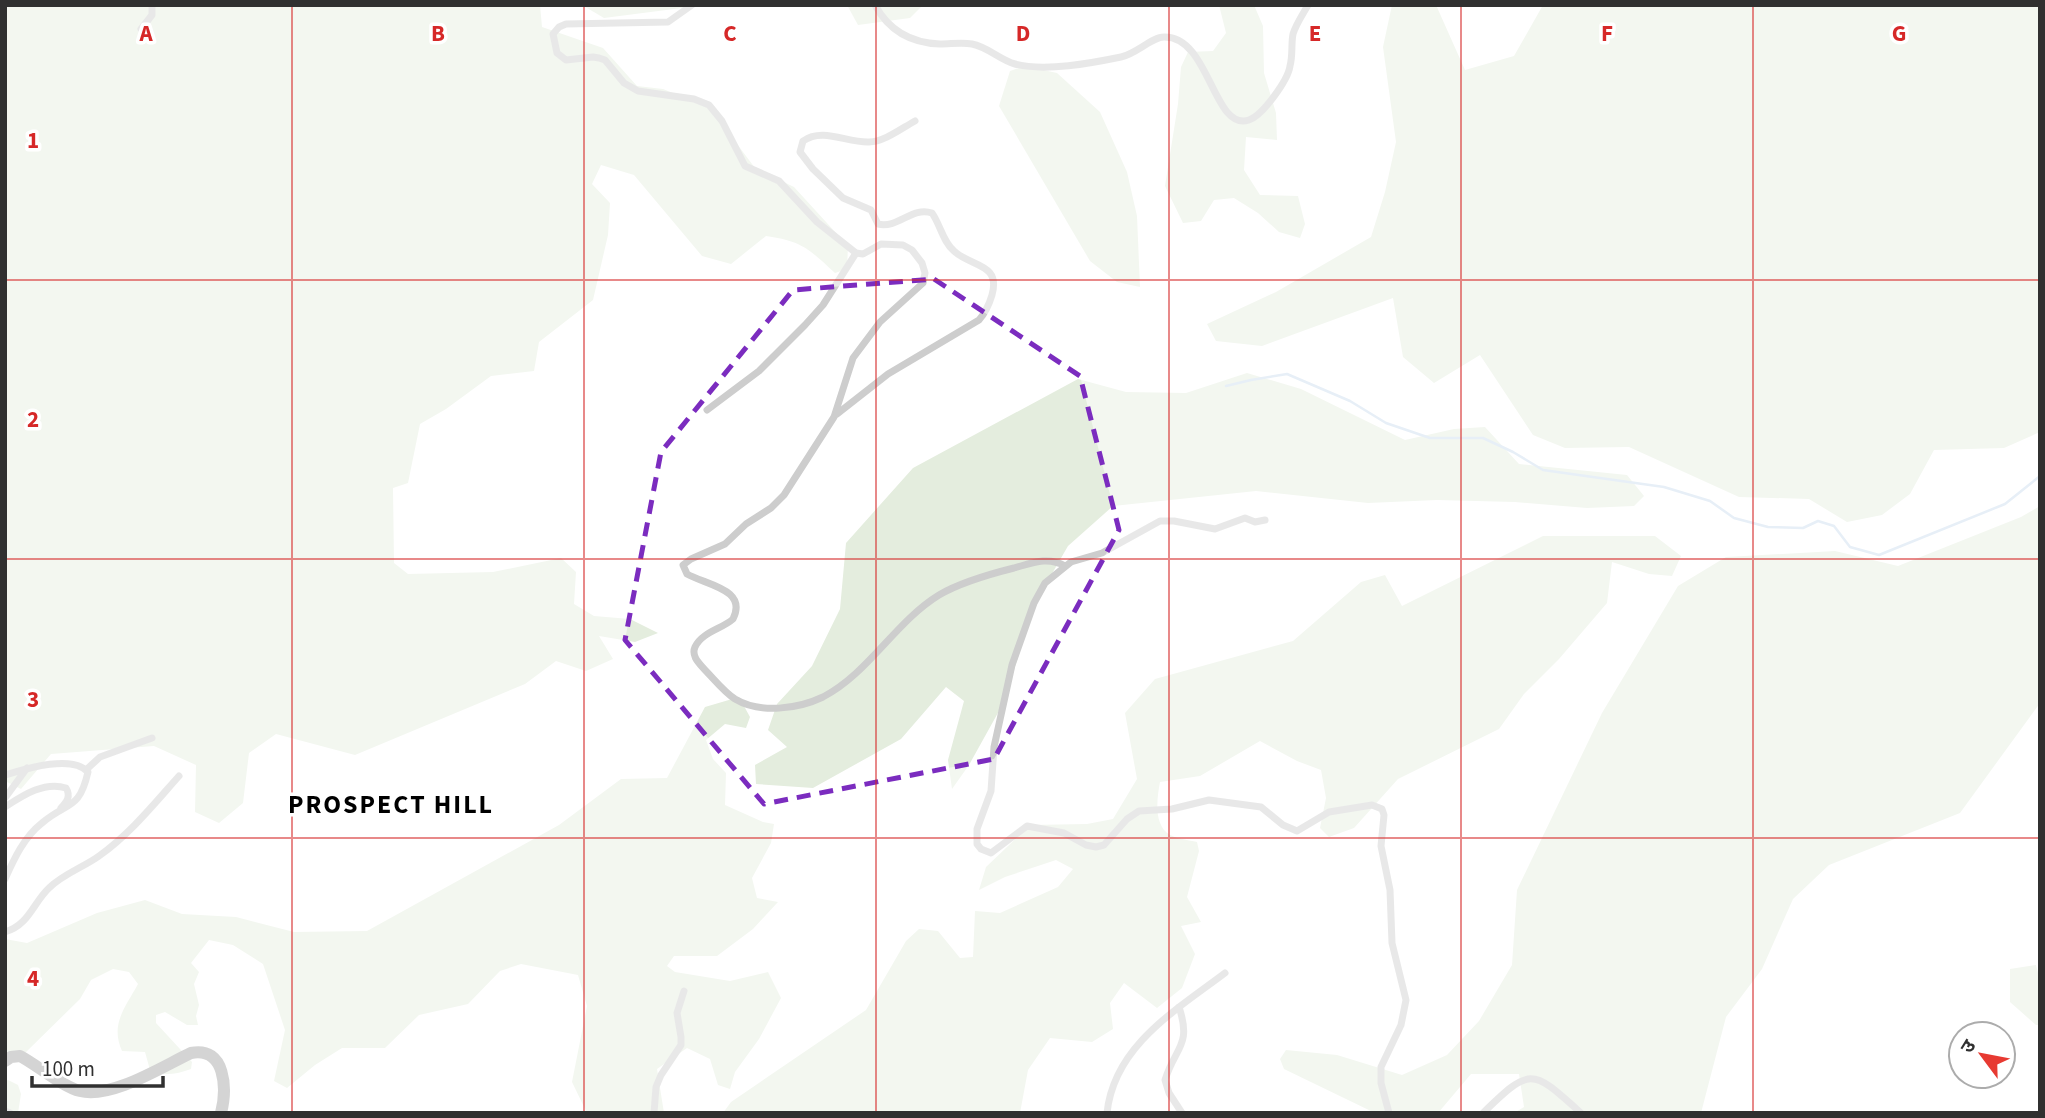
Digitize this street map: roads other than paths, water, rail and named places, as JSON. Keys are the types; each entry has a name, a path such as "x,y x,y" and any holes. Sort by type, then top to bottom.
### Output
{"highway":[{"path":"5,1061 20,1056 79,1091 95,1092 125,1084 191,1053 201,1051 212,1055 220,1066 223,1103 221,1113"}],"street":[{"path":"141,29 152,15 152,5"},
{"path":"692,5 670,21 569,24 559,27 553,37 557,54 566,60 593,57 604,60 624,83 638,91 694,99 709,105 722,121 746,166 779,181 817,222 856,253 863,254 881,244 903,245 912,250 922,263 925,277 918,289 880,322 853,358 834,417"},
{"path":"876,5 881,16 893,29 911,38 933,43 971,44 1019,65 1051,67 1122,57 1160,38 1171,38 1197,57 1227,114 1241,121 1248,121 1257,115 1283,83 1290,68 1294,33 1308,5"},
{"path":"915,121 872,142 827,135 811,136 803,141 800,152 813,169 843,198 871,210 878,224 888,225 921,211 932,213 954,251 987,270 994,279 989,306 979,320 888,374 871,390 848,404 834,417 784,495 775,504 718,548 683,565 687,574 729,593 737,600 738,605 733,619 706,636 694,651 696,660 733,698 750,705 770,708 810,703 825,696 858,671 909,619 939,596 1004,570 1046,559 1065,566"},
{"path":"707,410 753,376 805,325 822,305 856,253"},
{"path":"1265,520 1255,522 1245,518 1215,529 1166,520 1102,554 1077,559 1051,578 1040,591 1016,650 994,747 991,791 977,829 977,844 991,853 1027,826 1064,834 1096,847 1104,845 1139,811 1172,809 1209,800 1261,807 1283,825 1297,831 1328,812 1372,805 1382,809 1384,815 1381,846 1390,890 1391,935 1406,1000 1401,1025 1381,1067 1381,1083 1389,1113"},
{"path":"5,879 15,857 42,822 76,802 82,794 87,769 100,757 152,738"},
{"path":"5,775 55,763 87,769"},
{"path":"5,798 27,768"},
{"path":"5,932 27,920 47,889 99,856 130,830 179,776"},
{"path":"5,807 27,794 57,785 66,788 69,795 67,802 53,816"},
{"path":"1107,1113 1110,1091 1115,1080 1143,1036 1225,973"},
{"path":"654,1113 656,1087 681,1045 677,1013 684,990"},
{"path":"1179,1007 1184,1020 1184,1039 1165,1080 1169,1093 1182,1113"},
{"path":"1483,1113 1524,1078 1541,1080 1581,1113"}],"waterway":[{"path":"1226,386 1287,374 1350,401 1386,423 1430,438 1483,438 1543,470 1664,487 1710,501 1734,518 1768,527 1803,528 1818,521 1834,526 1850,547 1879,555 2005,504 2040,476"}],"district":[{"name":"PROSPECT HILL","path":"391,804"}]}
